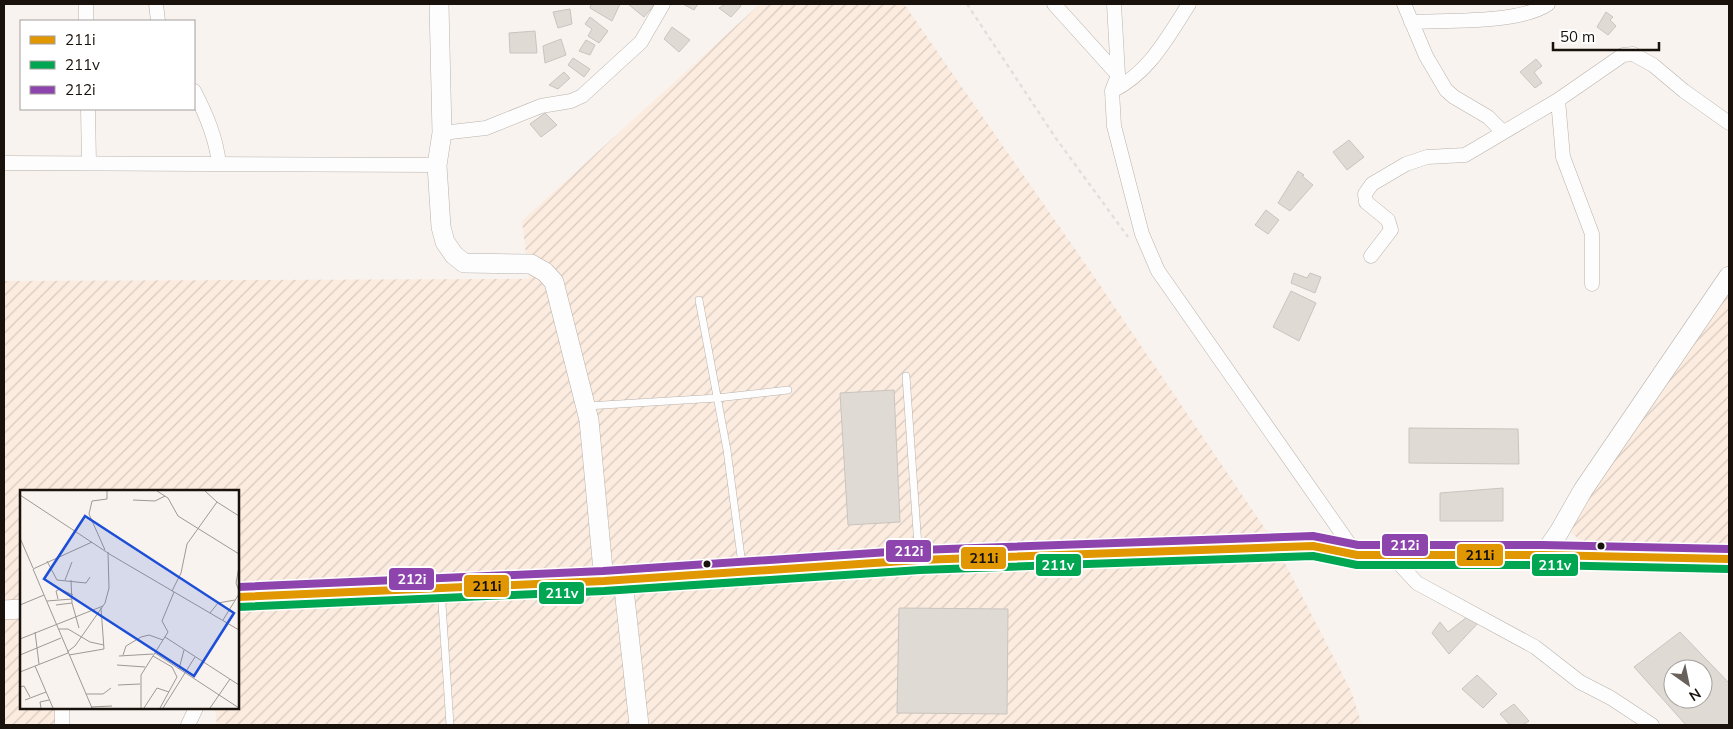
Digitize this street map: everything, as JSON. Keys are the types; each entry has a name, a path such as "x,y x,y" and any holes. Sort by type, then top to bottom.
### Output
{"main road":[{"path":"439,4 442,133 438,165 441,227 445,242 454,255 464,262 474,264 531,264 545,272 554,282 586,406 639,725"},
{"path":"1543,555 1559,532 1583,490 1729,276"},
{"path":"239,597 614,580 919,560 1316,546 1357,555 1543,555 1729,559"},
{"path":"4,610 20,609"}],"street":[{"path":"86,4 86,20"},
{"path":"156,4 158,20"},
{"path":"442,133 486,128 541,106 571,101 582,96 641,42 663,4"},
{"path":"1054,4 1118,75"},
{"path":"1114,4 1118,75 1112,91 1114,126 1142,234 1158,271 1357,555"},
{"path":"1112,91 1138,75 1155,55 1189,4"},
{"path":"1404,4 1426,56 1446,90 1454,97 1488,117 1502,132"},
{"path":"1411,22 1517,17 1536,12 1548,4"},
{"path":"1372,256 1391,230 1388,220 1366,202 1366,190 1406,164 1427,157 1465,155 1558,100 1623,55 1634,54 1654,65 1684,91 1729,123"},
{"path":"195,93 206,114 217,148 219,164"},
{"path":"1558,100 1563,157 1592,234 1592,284"},
{"path":"88,110 88,163"},
{"path":"4,163 438,165"},
{"path":"1391,554 1417,583 1453,604 1519,637 1580,682 1611,698 1652,725"},
{"path":"62,709 62,725"},
{"path":"188,725 196,709"}],"lane":[{"path":"699,300 717,398 743,572"},
{"path":"906,376 919,560"},
{"path":"586,406 717,398 788,390"},
{"path":"441,589 450,725"}],"path":[{"path":"966,4 1055,137 1131,242"}],"shaded area":[{"path":"760,4 904,4 1091,272 1274,542 1351,691 1362,725 217,725 215,709 239,709 239,490 20,490 20,709 57,709 57,725 4,725 4,281 529,279 522,221"},
{"path":"1729,287 1729,548 1588,546 1570,532 1571,520"}],"building":[{"path":"591,4 620,4 612,21 590,8"},
{"path":"628,4 655,4 644,17"},
{"path":"683,4 698,4 694,10"},
{"path":"725,4 740,4 741,6 731,17 719,8"},
{"path":"570,9 572,24 558,28 553,12"},
{"path":"1606,12 1613,17 1610,20 1616,26 1608,35 1597,27"},
{"path":"590,17 608,31 599,43 588,36 592,29 585,24"},
{"path":"672,27 690,40 679,52 664,39"},
{"path":"535,31 537,53 510,53 509,33"},
{"path":"561,39 566,55 545,63 543,46"},
{"path":"586,40 595,45 590,55 579,51"},
{"path":"573,58 590,69 584,77 568,65"},
{"path":"1536,59 1542,66 1534,72 1542,83 1535,88 1520,72"},
{"path":"564,72 570,78 558,89 549,85"},
{"path":"545,113 557,125 541,137 530,124"},
{"path":"1349,140 1364,157 1347,170 1333,152"},
{"path":"1298,171 1313,185 1290,211 1278,203"},
{"path":"1266,210 1279,220 1268,234 1255,225"},
{"path":"1294,273 1307,278 1310,273 1321,277 1315,293 1291,283"},
{"path":"1291,291 1316,303 1299,341 1273,327"},
{"path":"894,390 900,522 848,525 840,393"},
{"path":"1409,428 1518,429 1519,464 1409,463"},
{"path":"1503,488 1503,521 1440,521 1440,493"},
{"path":"899,608 1008,609 1007,714 897,713"},
{"path":"1472,613 1479,622 1449,654 1432,633 1440,622 1448,632"},
{"path":"1680,632 1706,659 1663,659 1663,699 1634,667"},
{"path":"1713,666 1729,683 1729,725 1686,725 1672,709 1713,709"},
{"path":"1477,675 1497,694 1483,708 1462,689"},
{"path":"1514,704 1529,721 1523,725 1510,725 1500,714"}],"transit line":[{"name":"212i","path":"239,587 603,571 919,550 1313,536 1358,545 1543,545 1729,549"},
{"name":"211i","path":"239,597 604,581 919,560 1313,546 1357,555 1543,555 1729,559"},
{"name":"211v","path":"239,607 604,591 920,570 1313,556 1357,565 1543,565 1729,569"}]}
